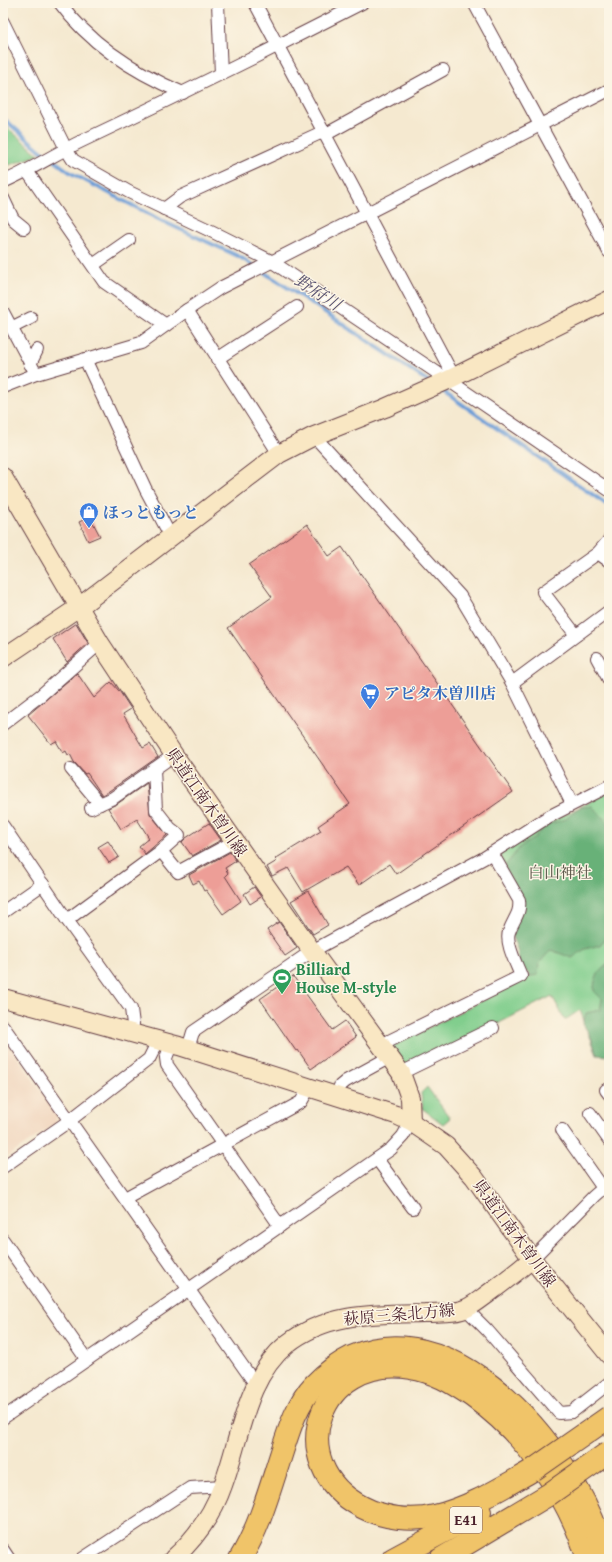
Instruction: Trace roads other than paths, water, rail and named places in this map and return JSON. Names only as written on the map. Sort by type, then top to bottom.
[{"type":"highway","points":[[240,1559],[259,1520],[290,1427],[299,1406],[313,1386],[327,1372],[342,1361],[360,1352],[378,1348],[400,1347],[426,1351],[450,1360],[477,1375],[502,1395],[525,1417],[564,1466],[580,1493],[594,1520],[605,1559]]},
{"type":"highway","points":[[588,1559],[579,1531],[566,1502],[545,1471],[528,1448],[504,1423],[481,1403],[456,1385],[433,1374],[411,1368],[389,1366],[369,1370],[352,1376],[339,1387],[327,1401],[321,1415],[317,1434],[318,1453],[323,1468],[339,1491],[352,1502],[382,1516],[416,1518],[433,1517],[539,1481],[609,1417]]},
{"type":"highway","name":"E41","points":[[441,1559],[609,1426]]},
{"type":"highway","name":"E41","points":[[393,1559],[539,1481],[609,1452]]},
{"type":"main road","points":[[3,658],[79,607],[279,454],[314,436],[385,408],[444,381],[609,300]]},
{"type":"main road","name":"県道江南木曽川線","points":[[3,477],[100,643],[174,755],[401,1073],[410,1098],[410,1122]]},
{"type":"main road","name":"県道江南木曽川線","points":[[3,998],[172,1045],[338,1096],[396,1115],[410,1122],[446,1146],[474,1177],[532,1258],[609,1355]]},
{"type":"main road","name":"萩原三条北方線","points":[[173,1559],[195,1537],[207,1519],[223,1486],[247,1407],[256,1385],[264,1369],[274,1356],[287,1344],[319,1325],[353,1316],[438,1312],[466,1309],[512,1275],[532,1258]]},
{"type":"street","points":[[60,3],[72,20],[99,44],[135,69],[183,93]]},
{"type":"street","points":[[218,3],[221,74]]},
{"type":"street","points":[[255,3],[366,213],[444,381]]},
{"type":"street","points":[[3,182],[27,172],[62,151],[183,93],[362,3]]},
{"type":"street","points":[[474,3],[609,252]]},
{"type":"street","points":[[3,22],[62,151],[73,160],[129,192],[213,232],[269,263],[609,490]]},
{"type":"street","points":[[164,209],[180,197],[318,134],[330,132],[444,70]]},
{"type":"street","points":[[3,386],[33,369],[85,359],[141,343],[220,288],[609,90]]},
{"type":"street","points":[[27,172],[104,282],[166,325]]},
{"type":"street","points":[[3,198],[13,219],[24,228]]},
{"type":"street","points":[[93,265],[129,240]]},
{"type":"street","points":[[217,359],[297,307]]},
{"type":"street","points":[[187,310],[279,454]]},
{"type":"street","points":[[3,312],[33,369]]},
{"type":"street","points":[[11,328],[31,318]]},
{"type":"street","points":[[33,369],[37,350]]},
{"type":"street","points":[[85,359],[146,490],[170,537]]},
{"type":"street","points":[[314,436],[460,596],[512,683],[572,804]]},
{"type":"street","points":[[576,634],[543,592],[598,553],[609,540]]},
{"type":"street","points":[[598,553],[609,561]]},
{"type":"street","points":[[512,683],[576,634],[609,611]]},
{"type":"street","points":[[3,724],[41,695],[100,643]]},
{"type":"street","points":[[597,658],[609,680]]},
{"type":"street","points":[[71,769],[96,806],[113,798],[174,755]]},
{"type":"street","points":[[67,920],[160,851],[179,835],[170,828],[156,810],[154,769]]},
{"type":"street","points":[[3,1167],[69,1121],[149,1059],[193,1032],[312,950],[492,853],[548,817],[609,786]]},
{"type":"street","points":[[3,826],[67,920],[131,1009],[133,1024],[131,1033]]},
{"type":"street","points":[[160,851],[178,872],[235,841]]},
{"type":"street","points":[[338,1096],[340,1086],[385,1051],[521,976],[508,942],[508,933],[520,909],[519,900],[492,853]]},
{"type":"street","points":[[3,912],[43,884]]},
{"type":"street","points":[[3,1026],[256,1385]]},
{"type":"street","points":[[401,1073],[493,1028]]},
{"type":"street","points":[[172,1045],[166,1058],[167,1065],[280,1226]]},
{"type":"street","points":[[125,1198],[301,1102],[309,1088]]},
{"type":"street","points":[[590,1113],[609,1140]]},
{"type":"street","points":[[3,1418],[391,1149],[399,1140],[410,1122]]},
{"type":"street","points":[[532,1258],[606,1186],[562,1130]]},
{"type":"street","points":[[377,1159],[413,1208]]},
{"type":"street","points":[[3,1240],[87,1360]]},
{"type":"street","points":[[466,1309],[488,1330],[559,1413],[572,1412],[609,1383]]},
{"type":"street","points":[[82,1559],[190,1488],[223,1486]]},
{"type":"street","points":[[3,1550],[9,1559]]},
{"type":"waterway","name":"野府川","points":[[3,118],[40,150],[71,173],[162,221],[240,257],[429,382]]},
{"type":"waterway","name":"野府川","points":[[440,389],[609,506]]},
{"type":"place","name":"ほっともっと","points":[[89,529]]},
{"type":"place","name":"アピタ木曽川店","points":[[370,710]]},
{"type":"place","name":"Billiard House M-style","points":[[282,995]]},
{"type":"park label","name":"白山神社","points":[[560,872]]}]
